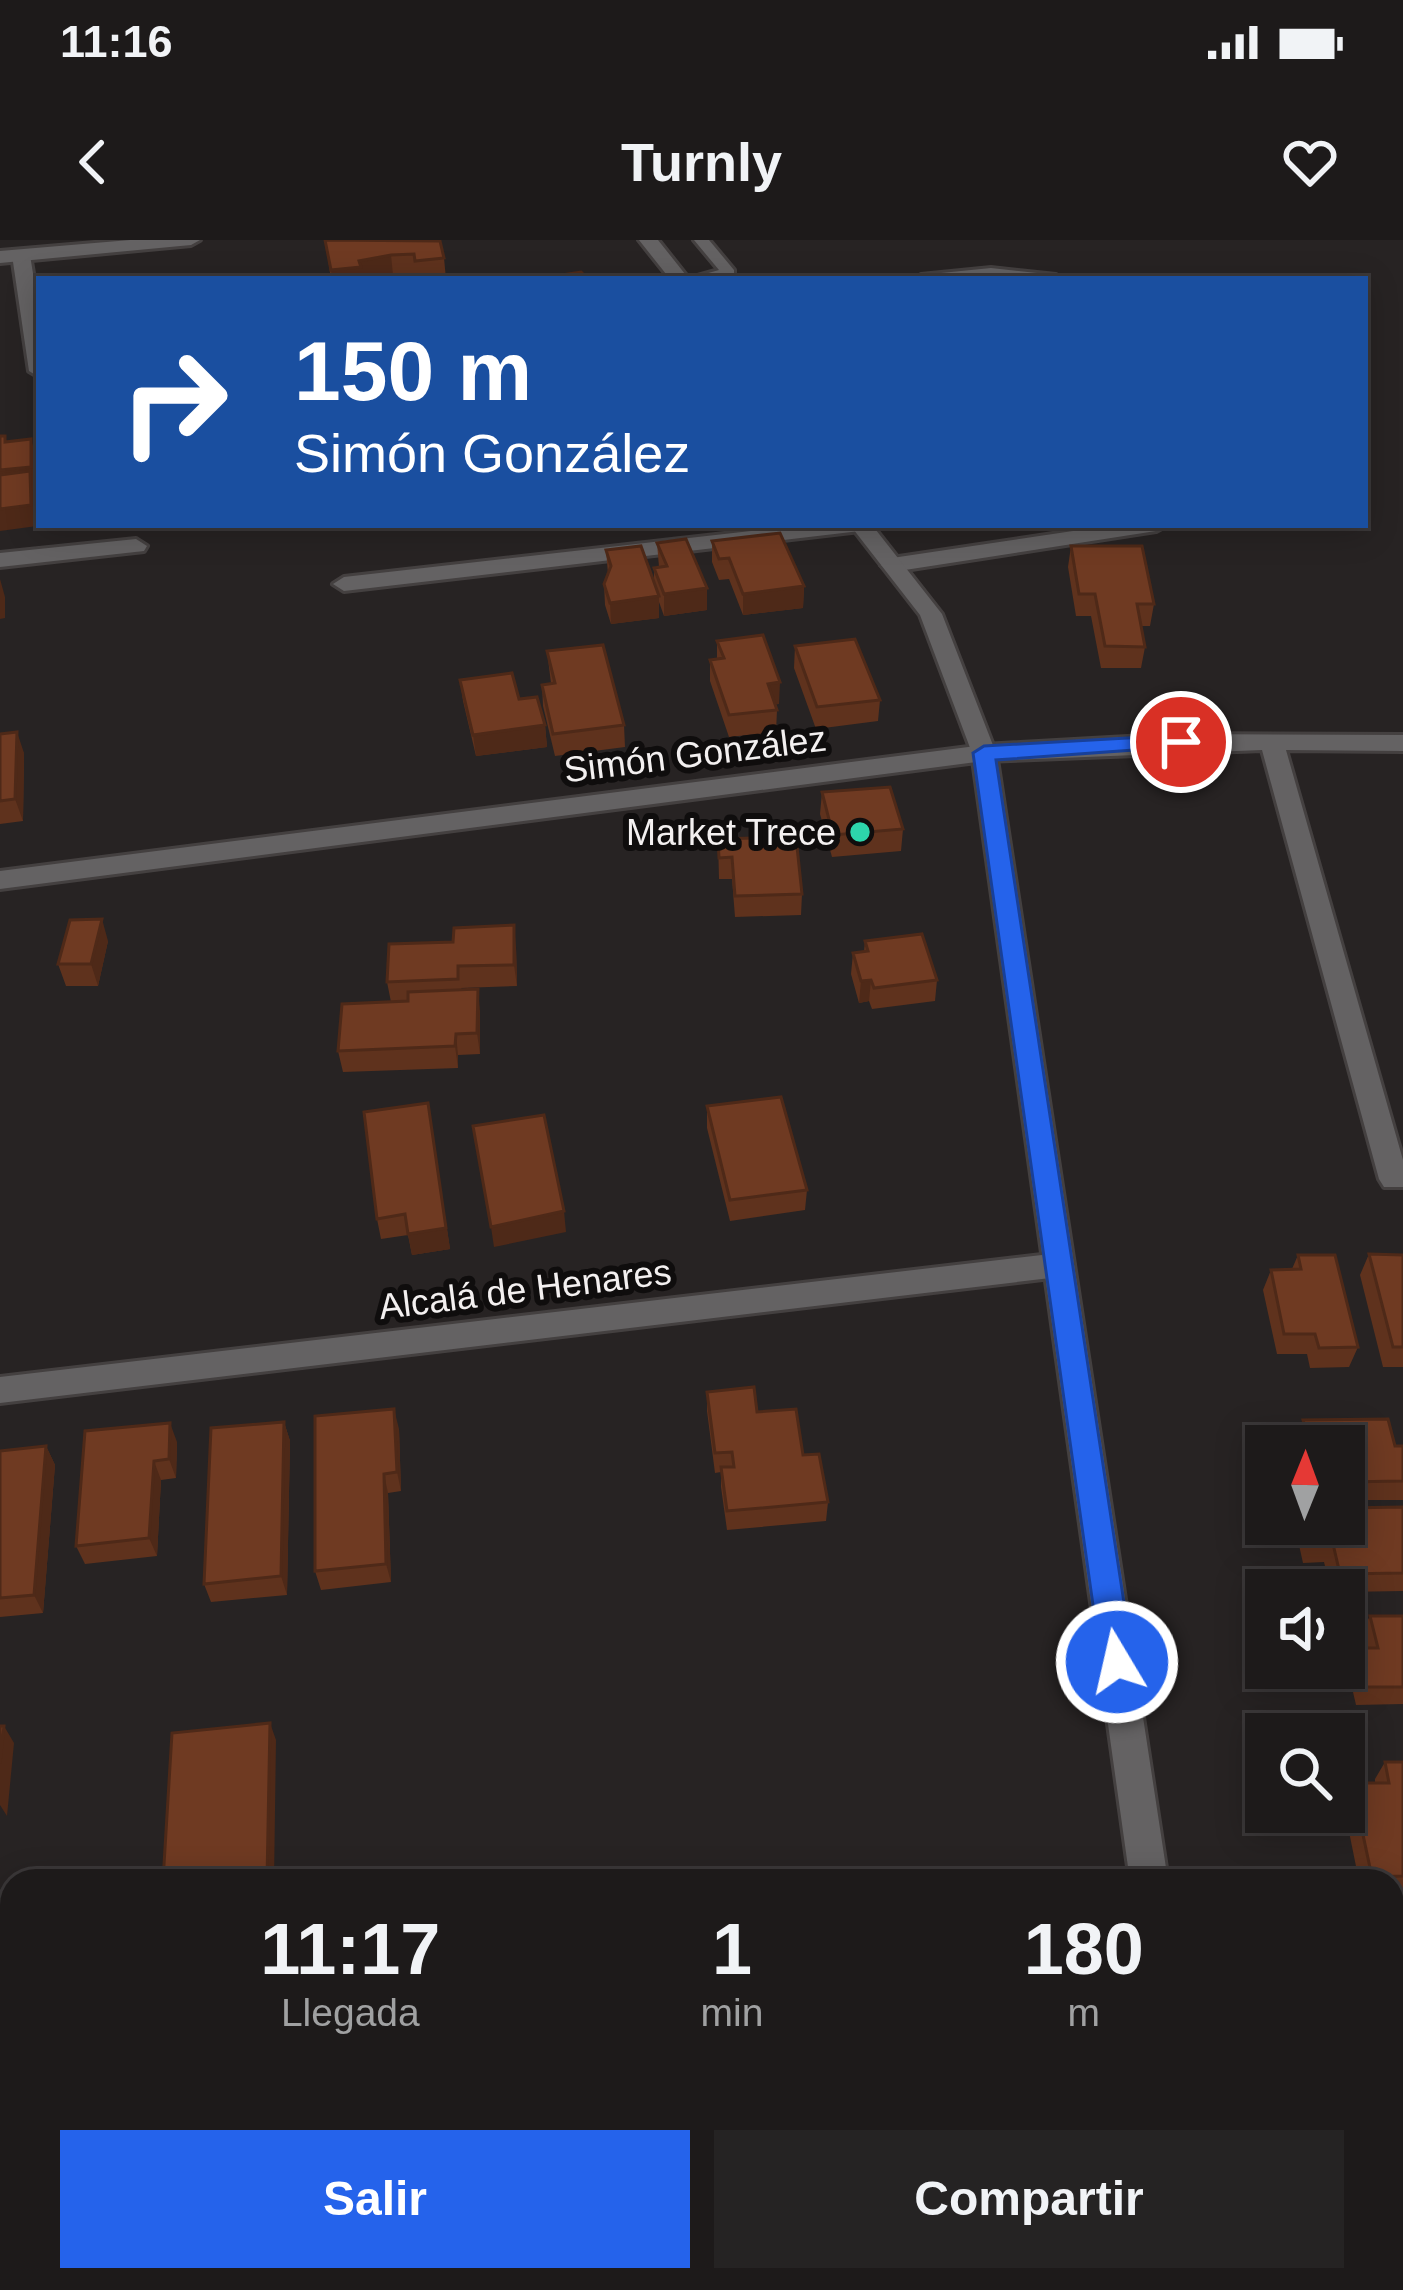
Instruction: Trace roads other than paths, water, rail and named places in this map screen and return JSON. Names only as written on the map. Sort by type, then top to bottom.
[{"type":"street","points":[[36,358],[10,256],[191,240]]},
{"type":"street","points":[[648,240],[678,276]]},
{"type":"street","points":[[64,528],[68,553]]},
{"type":"street","points":[[344,584],[835,528]]},
{"type":"street","points":[[863,528],[932,614],[984,753],[1147,1869]]},
{"type":"street","points":[[892,565],[1136,528]]},
{"type":"street","points":[[0,560],[136,547]]},
{"type":"street","name":"Simón González","points":[[0,880],[984,753],[1181,742],[1403,743]]},
{"type":"street","points":[[1272,742],[1394,1179]]},
{"type":"street","name":"Alcalá de Henares","points":[[0,1390],[1059,1264]]},
{"type":"lane","points":[[701,240],[729,273],[712,276]]},
{"type":"lane","points":[[951,276],[991,272],[1028,276]]},
{"type":"place","name":"Market Trece","points":[[860,832]]}]
